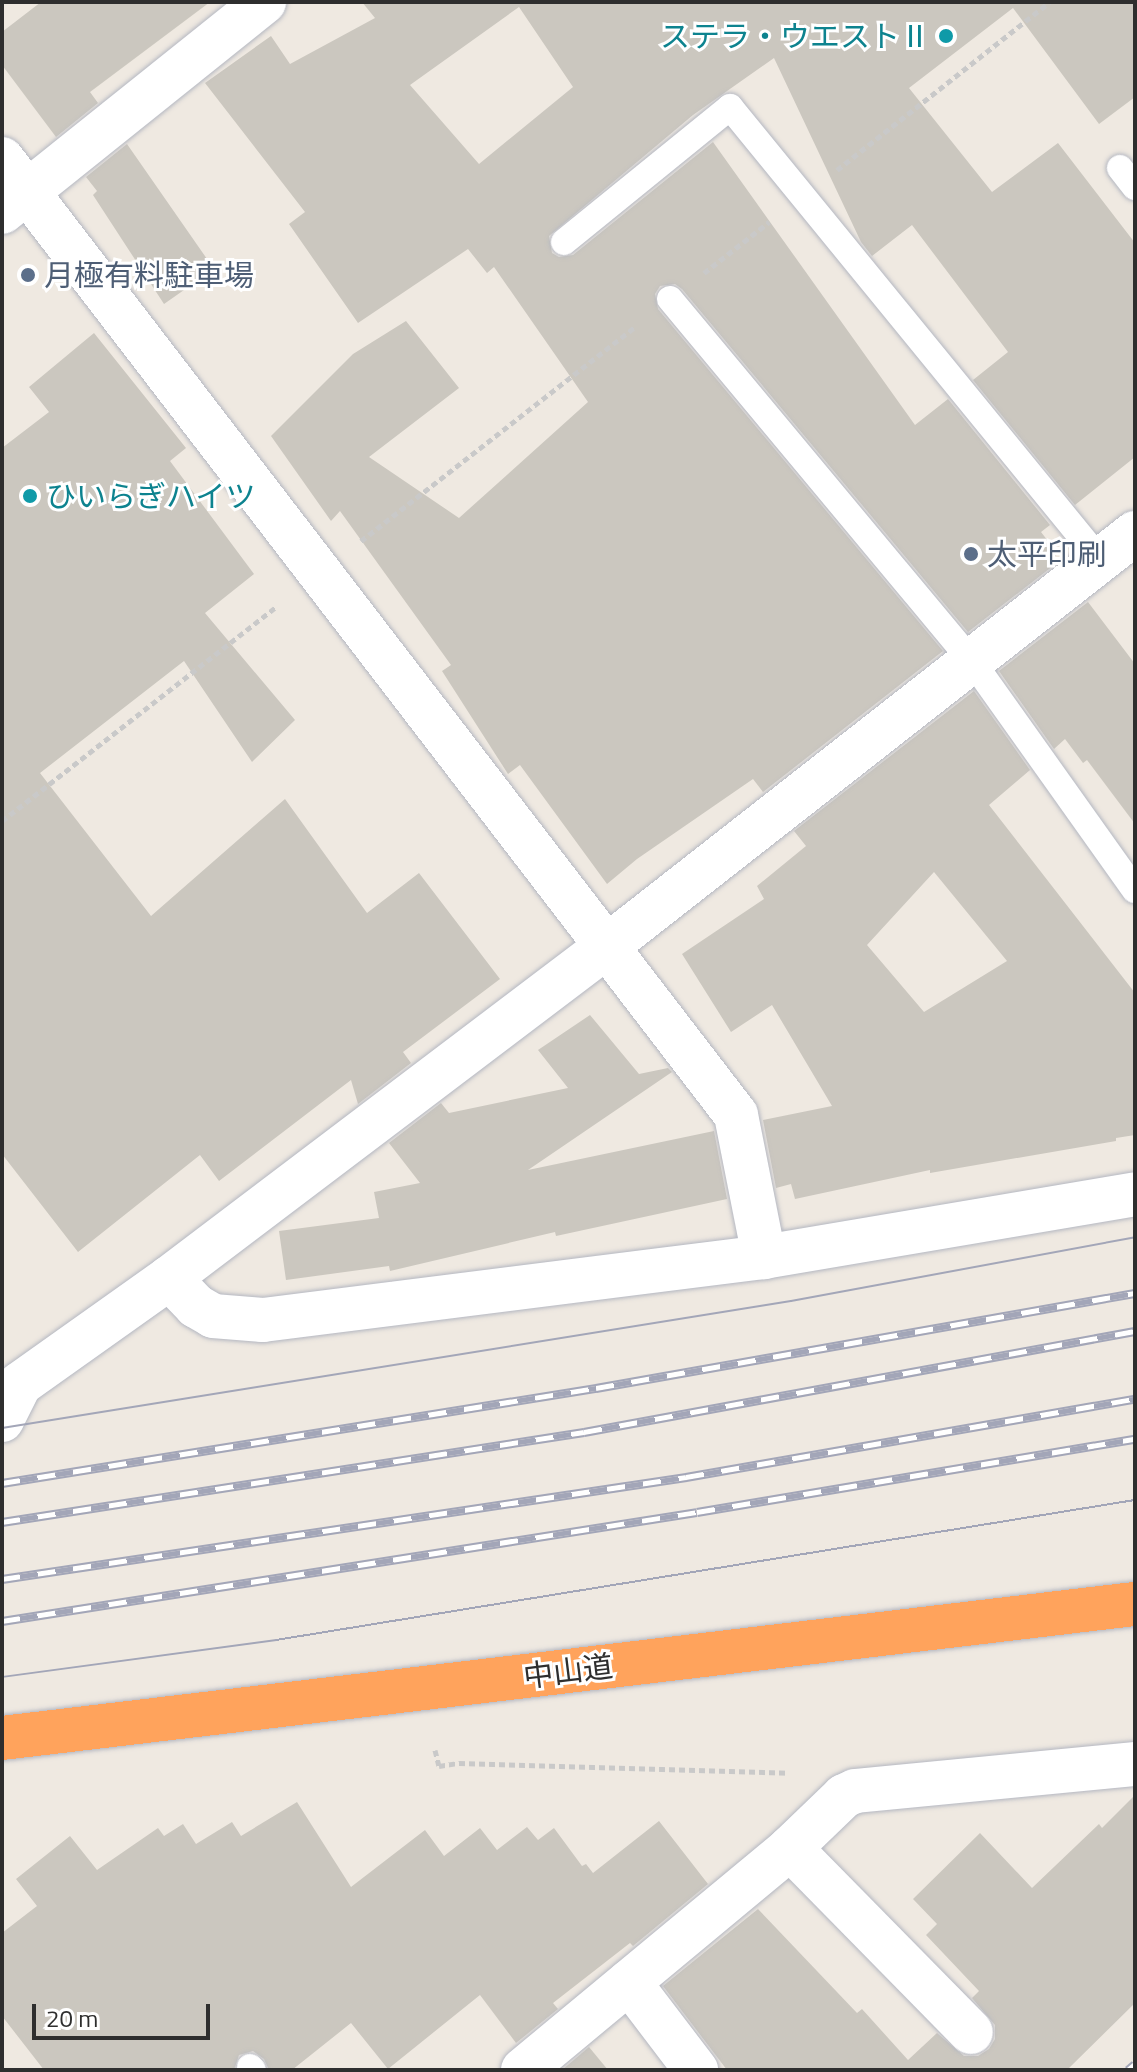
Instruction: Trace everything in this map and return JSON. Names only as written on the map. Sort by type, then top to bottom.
[{"type":"highway","name":"中山道","points":[[2,1738],[1135,1604]]},
{"type":"street","points":[[264,2],[10,187],[320,573],[736,1115],[764,1257]]},
{"type":"street","points":[[2,1420],[20,1384],[169,1278],[606,947],[1135,533]]},
{"type":"street","points":[[169,1278],[196,1306],[213,1316],[263,1320],[764,1257],[1135,1194]]},
{"type":"street","points":[[523,2070],[790,1848],[844,1796],[855,1791],[1135,1764]]},
{"type":"street","points":[[790,1848],[971,2032]]},
{"type":"street","points":[[629,1982],[696,2070]]},
{"type":"lane","points":[[564,242],[730,107],[1100,560]]},
{"type":"lane","points":[[670,299],[972,661],[1135,890]]},
{"type":"path","points":[[2,821],[320,573]]},
{"type":"path","points":[[435,1750],[439,1766],[459,1763],[790,1773]]},
{"type":"building","points":[[41,2],[210,2],[90,92],[98,103],[56,137],[2,65],[2,32]]},
{"type":"building","points":[[362,2],[1135,2],[1135,97],[1099,124],[1013,8],[909,88],[992,192],[1058,143],[1135,243],[1135,457],[1075,505],[973,380],[1008,352],[912,225],[872,256],[861,242],[774,58],[693,115],[549,236],[552,253],[559,257],[573,255],[713,142],[915,425],[948,399],[1050,525],[1041,532],[1058,554],[1054,557],[1058,562],[968,632],[682,289],[675,284],[660,286],[655,294],[658,309],[943,651],[763,792],[753,779],[637,859],[607,884],[520,765],[508,774],[442,671],[451,665],[340,511],[331,521],[271,436],[353,354],[406,321],[459,388],[369,457],[459,518],[588,402],[494,267],[487,273],[468,249],[358,323],[289,224],[305,212],[205,83],[271,36],[290,64],[375,18]],"holes":[[[519,7],[573,87],[479,164],[410,85]]]},
{"type":"building","points":[[127,144],[214,269],[164,304],[93,195],[97,191],[86,177]]},
{"type":"building","points":[[94,333],[186,448],[170,461],[254,574],[205,613],[295,720],[252,762],[184,661],[40,773],[151,916],[285,799],[367,913],[419,873],[500,979],[403,1052],[411,1063],[358,1104],[351,1080],[219,1181],[200,1155],[78,1252],[2,1154],[2,448],[49,412],[29,387]]},
{"type":"building","points":[[1088,602],[1135,664],[1135,824],[1087,760],[1083,763],[1065,739],[1054,749],[999,671]]},
{"type":"building","points":[[974,691],[1030,770],[989,805],[1135,993],[1135,1135],[1116,1138],[1116,1141],[930,1173],[930,1170],[795,1199],[791,1184],[776,1188],[763,1120],[832,1106],[772,1005],[731,1032],[682,954],[764,899],[757,886],[806,846],[794,831]],"holes":[[[934,872],[1007,961],[924,1012],[867,945]]]},
{"type":"building","points":[[590,1015],[639,1074],[668,1068],[672,1072],[528,1170],[714,1131],[727,1199],[556,1236],[555,1232],[390,1271],[389,1266],[286,1280],[279,1231],[379,1218],[374,1192],[420,1183],[389,1143],[441,1103],[449,1113],[568,1088],[538,1050]]},
{"type":"building","points":[[1135,1795],[1135,2003],[1067,2070],[727,2070],[663,1986],[758,1909],[857,2013],[862,2009],[908,2060],[937,2033],[964,2056],[978,2056],[989,2049],[995,2039],[995,2025],[972,1998],[979,1991],[926,1935],[937,1924],[913,1899],[980,1833],[1032,1888],[1099,1824],[1102,1828]]},
{"type":"building","points":[[297,1802],[351,1887],[425,1830],[444,1856],[480,1828],[497,1850],[527,1827],[538,1840],[554,1828],[582,1866],[586,1864],[593,1873],[659,1821],[708,1884],[633,1946],[630,1943],[553,2003],[558,2009],[516,2043],[480,1995],[388,2069],[351,2023],[292,2070],[269,2070],[264,2059],[253,2051],[239,2055],[234,2070],[44,2070],[2,2016],[2,1933],[37,1906],[16,1879],[70,1836],[97,1870],[158,1828],[164,1836],[183,1824],[196,1844],[232,1822],[241,1836]]},
{"type":"building","points":[[589,2047],[608,2070],[562,2070]]},
{"type":"tram line","points":[[2,1428],[791,1301],[1135,1237]]},
{"type":"tram line","points":[[2,1677],[276,1640],[1135,1500]]},
{"type":"railway","points":[[2,1483],[596,1388],[1135,1293]]},
{"type":"railway","points":[[2,1522],[584,1432],[1135,1331]]},
{"type":"railway","points":[[2,1579],[686,1477],[1135,1399]]},
{"type":"railway","points":[[2,1621],[697,1512],[1135,1439]]},
{"type":"railway","points":[[1128,2070],[1135,2064]]},
{"type":"place","name":"ステラ・ウエストⅡ","points":[[946,36]]},
{"type":"place","name":"月極有料駐車場","points":[[28,275]]},
{"type":"place","name":"ひいらぎハイツ","points":[[30,496]]},
{"type":"place","name":"太平印刷","points":[[971,554]]}]
